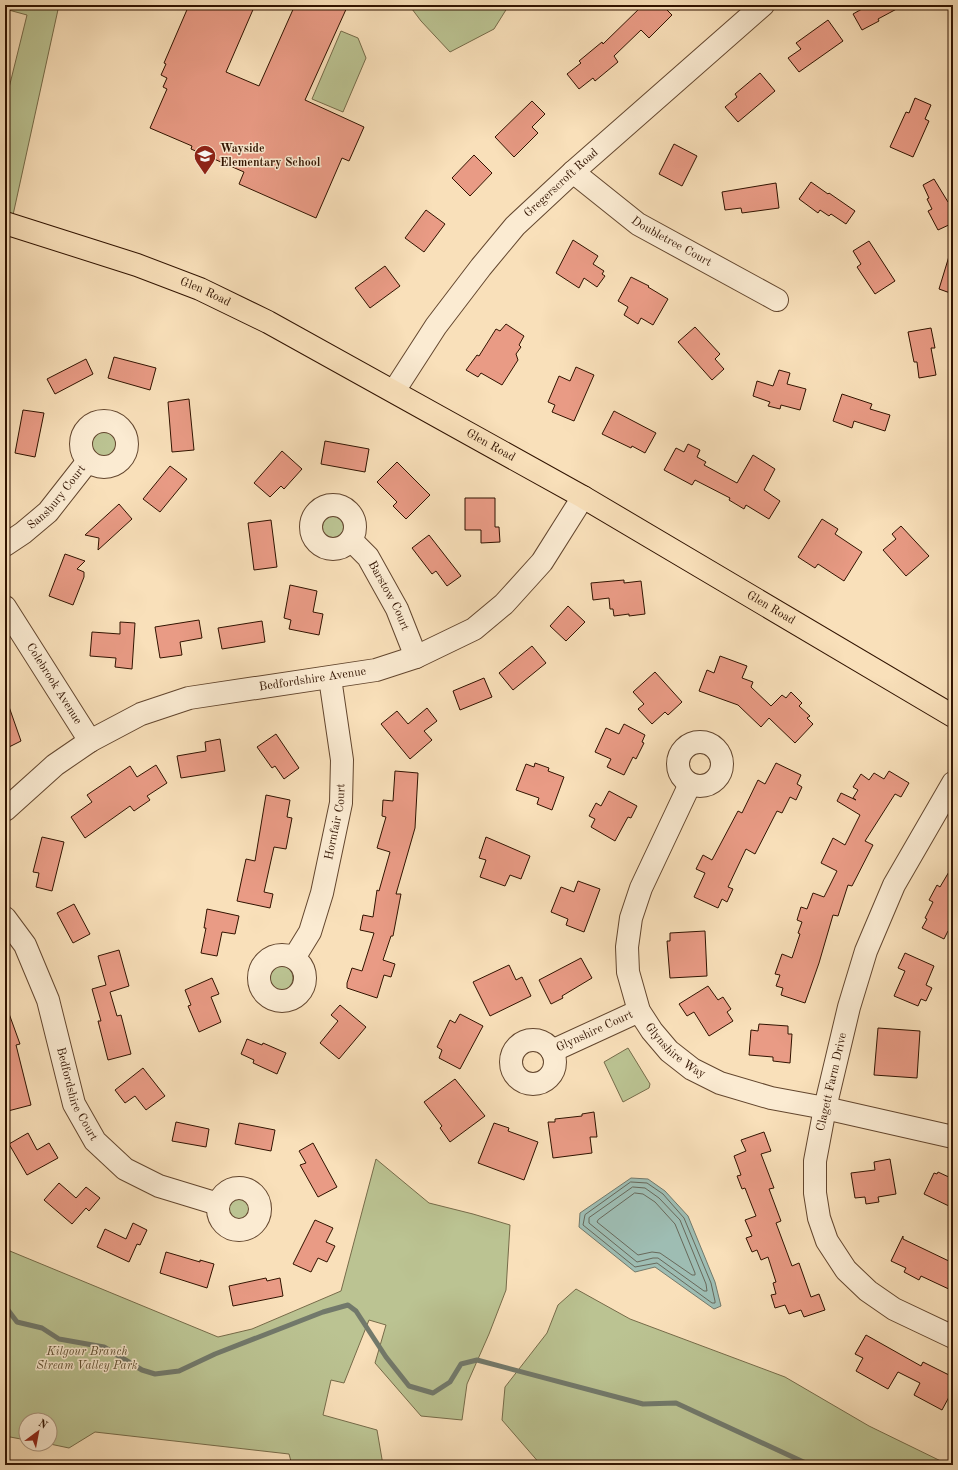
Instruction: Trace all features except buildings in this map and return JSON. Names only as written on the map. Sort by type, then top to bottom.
[{"type":"main road","name":"Glen Road","points":[[5,223],[136,265],[200,289],[268,322],[583,497],[953,716]]},
{"type":"street","name":"Gregerscroft Road","points":[[394,391],[436,326],[480,267],[515,226],[573,172],[763,5]]},
{"type":"street","name":"Doubletree Court","points":[[573,172],[638,224],[777,300]]},
{"type":"street","name":"Sansbury Court","points":[[5,545],[24,533],[48,512],[88,461]]},
{"type":"street","name":"Bedfordshire Avenue","points":[[5,810],[56,765],[90,740],[141,714],[189,698],[376,670],[416,657],[474,629],[504,604],[542,562],[583,497]]},
{"type":"street","name":"Barstow Court","points":[[351,540],[368,557],[397,609],[416,657]]},
{"type":"street","name":"Colebrook Avenue","points":[[5,607],[90,740]]},
{"type":"street","name":"Hornfair Court","points":[[294,958],[310,932],[322,893],[341,803],[342,760],[330,678]]},
{"type":"street","name":"Clagett Farm Drive","points":[[953,783],[894,885],[866,951],[849,1006],[825,1108],[815,1161],[814,1193],[819,1218],[827,1241],[846,1270],[868,1291],[894,1309],[953,1337]]},
{"type":"street","name":"Glynshire Way","points":[[690,784],[641,888],[631,918],[627,946],[628,972],[638,1011],[652,1031],[669,1051],[692,1069],[720,1083],[771,1098],[825,1108],[953,1137]]},
{"type":"street","name":"Bedfordshire Court","points":[[5,918],[25,945],[48,1000],[74,1104],[95,1141],[125,1169],[159,1186],[218,1204]]},
{"type":"street","name":"Glynshire Court","points":[[552,1051],[638,1011]]},
{"type":"green space","points":[[5,5],[59,5],[13,215],[5,213],[5,104],[27,15],[5,9]]},
{"type":"green space","points":[[409,5],[509,5],[494,29],[450,52],[421,21]]},
{"type":"green space","points":[[341,31],[358,38],[366,58],[343,112],[312,99]]},
{"type":"green space","points":[[103,430],[113,434],[117,444],[113,454],[103,458],[93,454],[89,444],[93,434]]},
{"type":"green space","points":[[333,513],[343,517],[347,527],[343,537],[333,541],[323,537],[319,527],[323,517]]},
{"type":"green space","points":[[280,965],[289,969],[293,978],[289,987],[280,991],[271,987],[267,978],[271,969]]},
{"type":"green space","points":[[628,1048],[650,1084],[649,1088],[623,1102],[604,1062]]},
{"type":"green space","name":"Kilgour Branch Stream Valley Park","points":[[376,1159],[429,1203],[510,1225],[506,1290],[467,1384],[462,1420],[421,1416],[375,1363],[386,1325],[369,1320],[344,1383],[331,1380],[323,1415],[377,1430],[383,1465],[292,1465],[289,1454],[95,1432],[69,1448],[58,1446],[58,1412],[18,1412],[18,1438],[5,1436],[5,1249],[218,1337],[252,1329],[341,1291]]},
{"type":"green space","points":[[238,1195],[247,1199],[251,1208],[247,1217],[238,1221],[229,1217],[225,1208],[229,1199]]},
{"type":"green space","points":[[576,1289],[630,1319],[785,1377],[869,1426],[949,1465],[541,1465],[502,1420],[505,1387],[547,1333],[558,1305]]},
{"type":"water","points":[[631,1178],[648,1179],[665,1191],[688,1216],[715,1282],[721,1306],[714,1309],[655,1267],[635,1272],[579,1227],[580,1213]]},
{"type":"waterway","points":[[5,1306],[17,1322],[42,1328],[59,1339],[104,1347],[142,1370],[155,1374],[179,1371],[215,1354],[323,1312],[348,1305],[356,1311],[386,1357],[409,1386],[433,1393],[450,1382],[461,1364],[477,1360],[643,1404],[676,1403],[810,1465]]},
{"type":"place","name":"Wayside Elementary School","points":[[205,176]]}]
